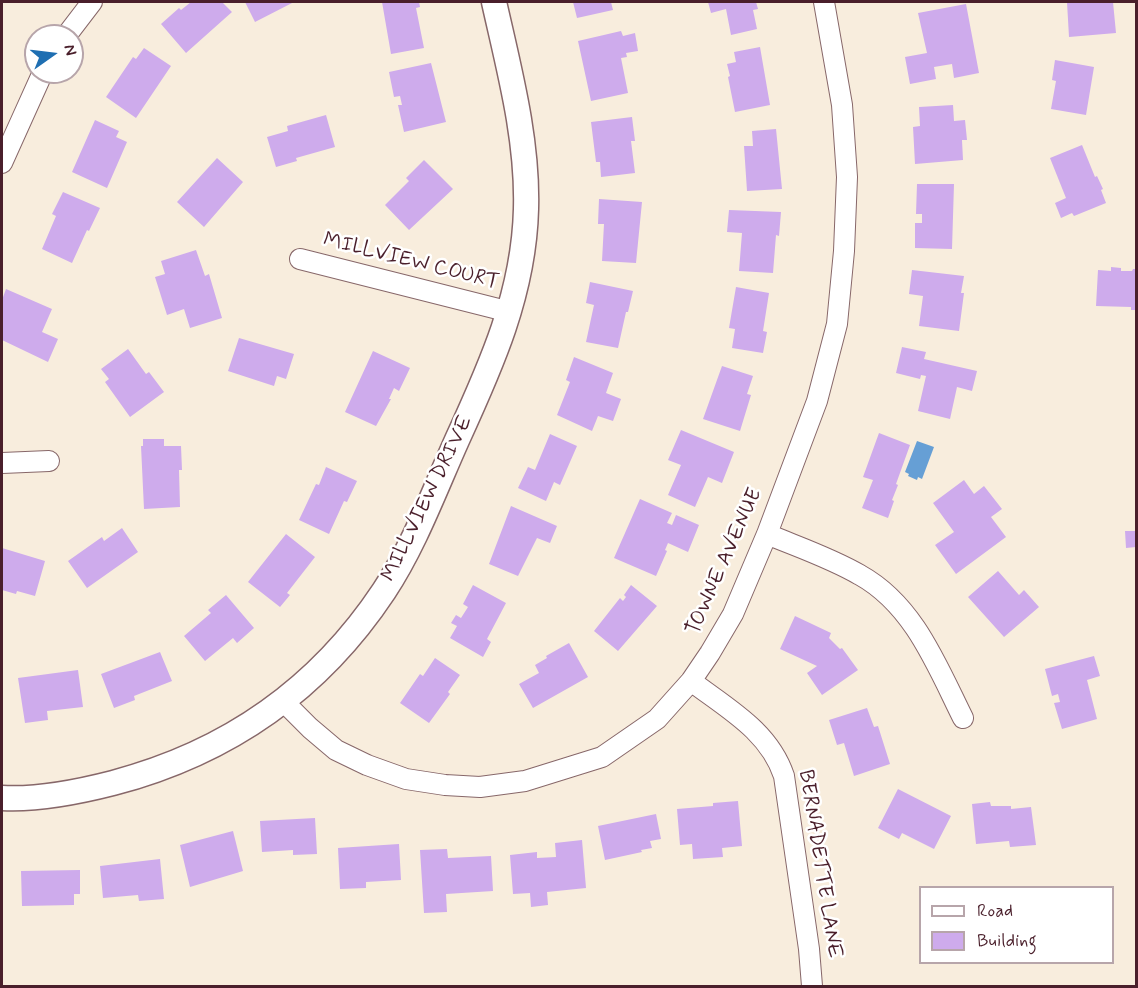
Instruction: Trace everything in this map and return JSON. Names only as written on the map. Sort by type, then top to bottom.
[{"type":"street","points":[[75,24],[92,2]]},
{"type":"street","name":"MILLVIEW DRIVE","points":[[2,798],[83,791],[152,773],[221,742],[254,723],[283,701],[335,652],[385,590],[408,547],[499,345],[510,312],[521,262],[525,198],[523,155],[516,104],[494,2]]},
{"type":"street","name":"TOWNE AVENUE","points":[[283,701],[336,750],[367,765],[406,779],[480,787],[525,781],[602,757],[657,719],[691,681],[732,614],[768,534],[818,401],[837,324],[844,251],[846,177],[842,105],[824,2]]},
{"type":"street","points":[[2,163],[38,84]]},
{"type":"street","name":"MILLVIEW COURT","points":[[300,259],[510,312]]},
{"type":"street","points":[[2,463],[49,461]]},
{"type":"street","points":[[768,534],[861,575],[892,599],[920,633],[963,718]]},
{"type":"street","name":"BERNADETTE LANE","points":[[691,681],[760,734],[778,760],[784,776],[809,949],[812,987]]},
{"type":"water","points":[[917,441],[934,447],[922,479],[918,477],[917,480],[905,472]]},
{"type":"building","points":[[191,2],[222,2],[232,12],[186,53],[161,24],[179,8],[181,10]]},
{"type":"building","points":[[245,2],[294,2],[255,22]]},
{"type":"building","points":[[382,2],[419,2],[420,7],[416,8],[424,48],[391,54]]},
{"type":"building","points":[[573,2],[611,2],[613,10],[577,18]]},
{"type":"building","points":[[708,2],[756,2],[758,9],[753,10],[757,29],[731,35],[726,9],[711,13]]},
{"type":"building","points":[[1067,2],[1113,2],[1116,33],[1069,37]]},
{"type":"building","points":[[966,4],[979,73],[954,78],[952,64],[934,67],[936,79],[910,84],[905,57],[927,53],[918,13]]},
{"type":"building","points":[[621,31],[623,36],[635,33],[638,51],[626,53],[627,57],[621,58],[628,93],[591,101],[578,41]]},
{"type":"building","points":[[760,47],[770,105],[735,112],[727,64],[736,62],[734,52]]},
{"type":"building","points":[[144,48],[171,66],[136,118],[106,97],[133,57],[136,59]]},
{"type":"building","points":[[1055,60],[1094,67],[1086,115],[1051,109],[1056,81],[1052,80]]},
{"type":"building","points":[[431,63],[446,122],[404,132],[398,105],[402,105],[400,96],[394,97],[389,72]]},
{"type":"building","points":[[953,105],[954,121],[965,120],[967,140],[962,140],[963,160],[915,164],[913,127],[920,126],[919,107]]},
{"type":"building","points":[[326,115],[335,147],[296,158],[297,161],[276,167],[267,137],[288,131],[287,126]]},
{"type":"building","points":[[632,117],[635,141],[631,141],[635,173],[601,177],[600,162],[596,162],[591,122]]},
{"type":"building","points":[[95,120],[119,131],[116,137],[127,142],[107,188],[72,172]]},
{"type":"building","points":[[776,129],[782,189],[747,191],[744,146],[753,146],[752,131]]},
{"type":"building","points":[[1082,145],[1095,177],[1097,176],[1103,189],[1101,190],[1106,203],[1074,216],[1072,213],[1061,218],[1055,203],[1066,198],[1050,158]]},
{"type":"building","points":[[217,158],[243,182],[204,227],[177,202]]},
{"type":"building","points":[[424,160],[453,189],[409,230],[385,205],[409,181],[406,178]]},
{"type":"building","points":[[917,184],[954,184],[952,249],[915,248],[915,223],[922,223],[922,214],[916,214]]},
{"type":"building","points":[[63,192],[100,208],[72,263],[42,249],[56,216],[52,214]]},
{"type":"building","points":[[599,199],[642,202],[636,263],[602,261],[604,224],[598,224]]},
{"type":"building","points":[[729,210],[781,212],[779,236],[776,235],[773,273],[739,271],[742,233],[727,232]]},
{"type":"building","points":[[196,250],[205,276],[209,274],[222,318],[190,328],[184,309],[167,315],[155,277],[165,274],[161,261]]},
{"type":"building","points":[[1111,267],[1121,268],[1121,271],[1136,269],[1136,310],[1131,310],[1131,307],[1096,306],[1098,270],[1111,271]]},
{"type":"building","points":[[912,270],[964,276],[959,331],[919,326],[923,296],[909,294]]},
{"type":"building","points":[[590,282],[633,291],[618,348],[586,342],[594,305],[586,303]]},
{"type":"building","points":[[736,287],[769,293],[763,331],[767,332],[763,353],[732,348],[735,329],[729,328]]},
{"type":"building","points":[[6,289],[52,309],[42,332],[58,339],[48,362],[2,340],[2,300]]},
{"type":"building","points":[[239,338],[294,354],[286,379],[277,376],[274,386],[228,371]]},
{"type":"building","points":[[902,347],[926,352],[924,359],[977,371],[972,391],[957,387],[950,419],[918,411],[926,376],[921,375],[920,379],[896,373]]},
{"type":"building","points":[[128,349],[146,374],[149,372],[164,392],[130,417],[105,382],[109,379],[101,369]]},
{"type":"building","points":[[373,351],[410,368],[399,391],[394,388],[389,399],[391,399],[376,426],[345,412]]},
{"type":"building","points":[[574,357],[613,373],[606,393],[621,399],[613,421],[598,416],[592,431],[557,415],[570,382],[566,380]]},
{"type":"building","points":[[722,366],[753,376],[747,394],[751,395],[740,431],[703,419]]},
{"type":"building","points":[[681,430],[734,452],[722,483],[708,477],[695,507],[668,495],[681,465],[668,460]]},
{"type":"building","points":[[879,433],[910,445],[896,484],[898,485],[888,518],[862,508],[873,480],[863,477]]},
{"type":"building","points":[[550,434],[577,446],[560,485],[554,482],[546,501],[518,488],[528,467],[535,470]]},
{"type":"building","points":[[143,439],[164,439],[164,446],[181,446],[180,507],[144,509],[141,446],[143,446]]},
{"type":"building","points":[[326,467],[357,481],[347,502],[344,501],[329,534],[299,520],[316,484],[319,485]]},
{"type":"building","points":[[964,480],[974,494],[984,486],[1002,509],[991,517],[1006,537],[956,574],[935,545],[954,532],[933,503]]},
{"type":"building","points":[[640,499],[672,513],[667,523],[672,525],[676,515],[699,525],[688,552],[668,543],[656,576],[614,558]]},
{"type":"building","points":[[511,506],[557,526],[550,543],[537,538],[518,576],[489,564]]},
{"type":"building","points":[[122,528],[138,552],[87,588],[68,561],[102,537],[104,541]]},
{"type":"building","points":[[1125,531],[1136,531],[1136,547],[1126,548]]},
{"type":"building","points":[[286,534],[315,557],[287,593],[290,595],[280,607],[248,582]]},
{"type":"building","points":[[2,548],[45,561],[35,596],[2,590]]},
{"type":"building","points":[[998,571],[1019,595],[1024,590],[1039,607],[1004,637],[968,597]]},
{"type":"building","points":[[473,585],[506,603],[487,639],[491,642],[483,657],[450,638],[457,626],[451,623],[456,615],[461,618],[468,607],[463,604]]},
{"type":"building","points":[[631,585],[657,606],[618,651],[594,631],[620,598],[623,601]]},
{"type":"building","points":[[226,595],[254,628],[237,643],[233,638],[205,661],[184,636],[211,613],[208,610]]},
{"type":"building","points":[[795,616],[831,633],[829,638],[840,649],[842,648],[858,670],[822,695],[807,673],[817,666],[780,649]]},
{"type":"building","points":[[569,643],[588,677],[533,708],[519,684],[539,673],[535,665]]},
{"type":"building","points":[[160,652],[172,681],[134,696],[135,700],[114,708],[101,674]]},
{"type":"building","points":[[1094,656],[1100,676],[1087,680],[1097,719],[1062,729],[1054,703],[1060,702],[1058,694],[1052,696],[1045,669]]},
{"type":"building","points":[[435,658],[460,675],[448,692],[450,694],[429,723],[400,703],[420,674],[423,676]]},
{"type":"building","points":[[78,670],[83,707],[47,711],[48,720],[25,723],[18,678]]},
{"type":"building","points":[[867,708],[874,727],[878,726],[890,764],[854,776],[844,743],[837,745],[829,720]]},
{"type":"building","points":[[898,789],[951,816],[934,849],[902,833],[899,839],[878,828]]},
{"type":"building","points":[[738,801],[742,846],[722,848],[723,857],[693,859],[692,844],[680,845],[677,809]]},
{"type":"building","points":[[990,802],[991,806],[1011,806],[1011,809],[1031,807],[1036,845],[1010,847],[1009,841],[976,844],[972,804]]},
{"type":"building","points":[[656,814],[661,839],[650,841],[652,848],[605,860],[598,826]]},
{"type":"building","points":[[315,818],[317,854],[293,855],[293,850],[262,852],[260,821]]},
{"type":"building","points":[[233,831],[243,871],[190,887],[180,845]]},
{"type":"building","points":[[582,840],[586,888],[547,892],[548,905],[531,907],[530,893],[513,894],[510,855],[537,852],[537,858],[556,857],[555,843]]},
{"type":"building","points":[[399,844],[401,880],[366,882],[366,888],[340,889],[338,848]]},
{"type":"building","points":[[447,849],[448,858],[491,856],[493,891],[446,894],[447,912],[424,913],[420,850]]},
{"type":"building","points":[[160,859],[164,899],[139,901],[138,895],[103,898],[100,866]]},
{"type":"building","points":[[80,870],[80,894],[74,894],[74,905],[22,906],[21,871]]}]
